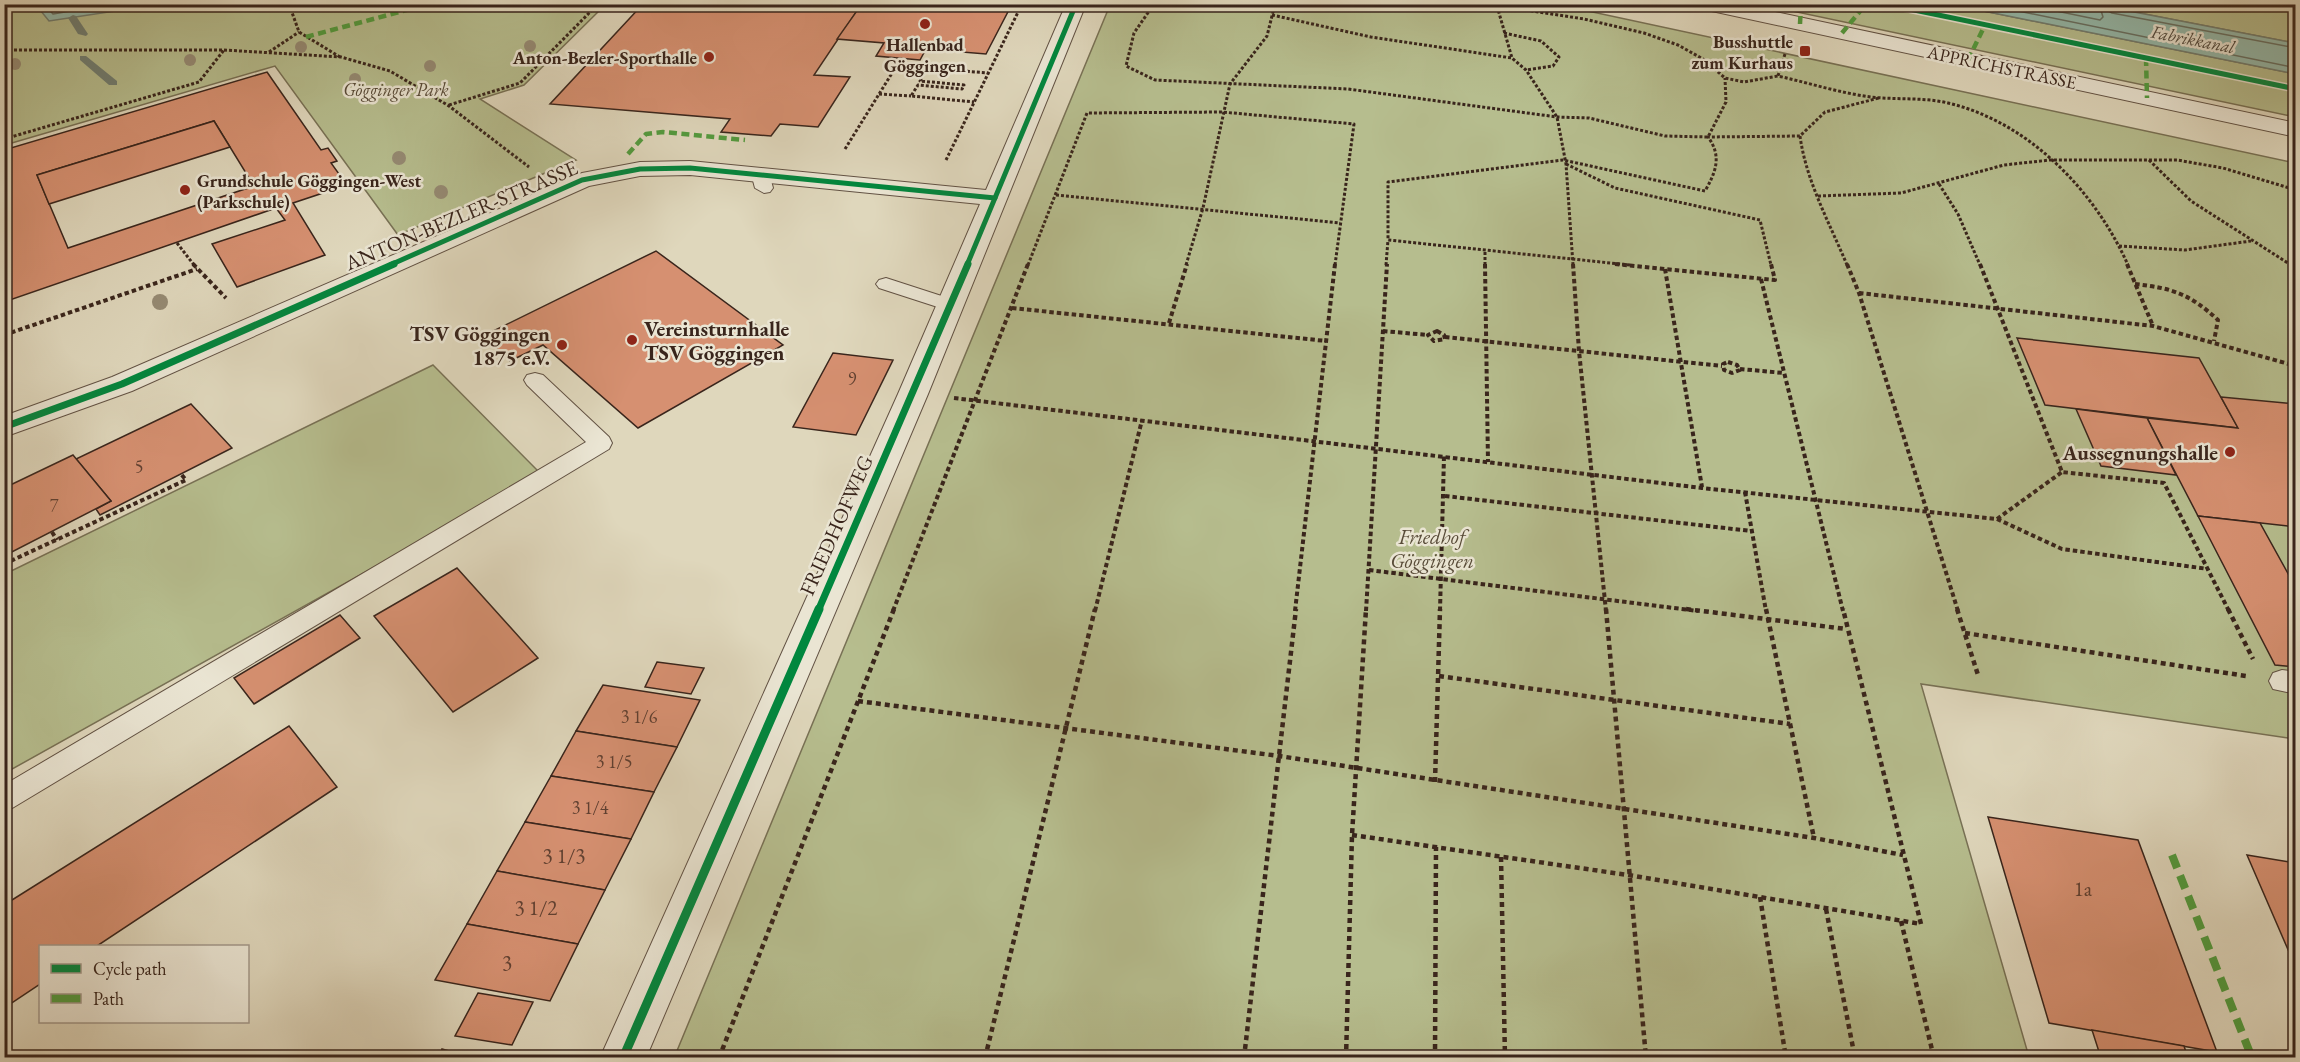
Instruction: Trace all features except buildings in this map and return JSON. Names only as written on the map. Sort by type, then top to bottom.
[{"type":"street","name":"FRIEDHOFWEG","points":[[623,1058],[913,394],[1076,4]]},
{"type":"street","name":"APPRICHSTRASSE","points":[[1707,4],[2295,130]]},
{"type":"street","name":"ANTON-BEZLER-STRASSE","points":[[4,427],[122,384],[582,180],[640,169],[690,168],[762,181],[995,198]]},
{"type":"lane","points":[[885,284],[950,305]]},
{"type":"lane","points":[[4,800],[601,443],[536,380]]},
{"type":"path","points":[[289,4],[299,32],[341,57]]},
{"type":"path","points":[[449,106],[520,83],[598,4]]},
{"type":"path","points":[[1154,4],[1140,21],[1128,45],[1126,66],[1155,80],[1348,89],[1557,117],[1589,118],[1665,136],[1800,136],[1825,112],[1879,98]]},
{"type":"path","points":[[1169,323],[1203,208],[1222,112],[1230,84],[1267,36],[1275,4]]},
{"type":"path","points":[[1486,4],[1584,18],[1644,33],[1678,45],[1703,59],[1725,78],[1744,82],[1778,76],[1879,98],[1920,99],[1950,103],[1990,117],[2021,136],[2050,160],[2088,199],[2119,246],[2153,326]]},
{"type":"path","points":[[1497,6],[1512,58],[1526,70],[1557,117],[1564,162],[1579,351],[1597,514],[1646,1058]]},
{"type":"path","points":[[1272,15],[1371,37],[1512,58]]},
{"type":"path","points":[[269,53],[299,32]]},
{"type":"path","points":[[1504,33],[1548,42],[1559,57],[1553,66],[1526,70]]},
{"type":"path","points":[[4,50],[224,50],[341,57],[390,71],[449,106],[533,170]]},
{"type":"path","points":[[4,139],[199,82],[224,50]]},
{"type":"path","points":[[1778,76],[1785,53]]},
{"type":"path","points":[[842,154],[901,58]]},
{"type":"path","points":[[897,65],[988,73]]},
{"type":"path","points":[[911,96],[918,85],[962,89],[964,85],[920,81],[927,68]]},
{"type":"path","points":[[1708,137],[1723,112],[1729,92],[1725,78]]},
{"type":"path","points":[[879,94],[974,102]]},
{"type":"path","points":[[719,1058],[1087,113],[1222,112],[1354,124],[1326,341],[1244,1058]]},
{"type":"path","points":[[1800,136],[1802,150],[1818,196],[1859,293],[1978,675]]},
{"type":"path","points":[[1346,1058],[1352,835],[1377,449],[1388,240],[1388,182],[1564,162],[1705,190],[1718,167],[1716,147],[1708,137]]},
{"type":"path","points":[[2149,159],[2191,201],[2295,268]]},
{"type":"path","points":[[1818,196],[1901,193],[2004,165],[2050,160],[2176,160],[2223,168],[2295,190]]},
{"type":"path","points":[[1388,240],[1572,261],[1775,280],[1760,220],[1616,188],[1564,162]]},
{"type":"path","points":[[1938,184],[1951,200],[1974,242],[1996,308],[2062,472]]},
{"type":"path","points":[[1056,195],[1340,223]]},
{"type":"path","points":[[2119,246],[2185,250],[2251,241]]},
{"type":"path","points":[[177,243],[197,269],[226,299],[237,295]]},
{"type":"path","points":[[1485,252],[1488,462]]},
{"type":"path","points":[[4,335],[197,269]]},
{"type":"path","points":[[1665,269],[1702,488]]},
{"type":"path","points":[[1352,835],[1628,875],[1921,924],[1761,279]]},
{"type":"path","points":[[2135,284],[2178,289],[2198,301],[2218,320],[2214,341]]},
{"type":"path","points":[[1859,293],[2153,326],[2214,341],[2295,366]]},
{"type":"path","points":[[1012,308],[1326,341]]},
{"type":"path","points":[[1383,331],[1428,335],[1437,331],[1445,337],[1722,366],[1732,362],[1740,369],[1784,373]]},
{"type":"path","points":[[1428,335],[1429,339],[1436,342],[1444,340],[1445,337]]},
{"type":"path","points":[[1722,366],[1732,373],[1737,373],[1740,369]]},
{"type":"path","points":[[913,394],[975,399],[1702,488],[1997,519],[2062,549],[2208,568]]},
{"type":"path","points":[[985,1058],[1142,420]]},
{"type":"path","points":[[1435,782],[1445,496],[1444,456]]},
{"type":"path","points":[[1997,519],[2062,472],[2164,483],[2208,568],[2280,681]]},
{"type":"path","points":[[4,564],[186,480],[181,474]]},
{"type":"path","points":[[1745,492],[1750,531],[1814,838]]},
{"type":"path","points":[[1445,496],[1750,531]]},
{"type":"path","points":[[51,532],[57,540]]},
{"type":"path","points":[[1369,570],[1846,629]]},
{"type":"path","points":[[1965,633],[2280,681]]},
{"type":"path","points":[[1439,676],[1790,724]]},
{"type":"path","points":[[858,701],[1279,756],[1435,782],[1814,838],[1903,855]]},
{"type":"path","points":[[1435,1058],[1436,847]]},
{"type":"path","points":[[1501,858],[1505,1058]]},
{"type":"path","points":[[1760,897],[1786,1058]]},
{"type":"path","points":[[1826,909],[1855,1058]]},
{"type":"path","points":[[1901,921],[1934,1058]]},
{"type":"green space","name":"Gögginger Park","points":[[5,5],[605,5],[524,85],[480,99],[576,160],[398,235],[275,66],[5,145]]},
{"type":"green space","name":"Friedhof Göggingen","points":[[1110,5],[1560,5],[2295,163],[2295,739],[1921,684],[2029,1057],[674,1058]]},
{"type":"green space","points":[[1764,5],[1954,5],[2295,74],[2295,117]]},
{"type":"green space","points":[[2098,5],[2295,5],[2295,43]]},
{"type":"green space","points":[[433,365],[541,474],[5,773],[5,574]]},
{"type":"water","points":[[36,5],[155,5],[49,21]]},
{"type":"water","name":"Fabrikkanal","points":[[1954,5],[2098,5],[2295,43],[2295,74]]},
{"type":"waterway","points":[[73,18],[83,34]]},
{"type":"waterway","points":[[83,58],[113,83]]},
{"type":"marked path","points":[[306,37],[429,4]]},
{"type":"marked path","points":[[1800,24],[1801,4]]},
{"type":"marked path","points":[[1842,33],[1866,4]]},
{"type":"marked path","points":[[1968,60],[1985,25]]},
{"type":"marked path","points":[[2146,58],[2147,98]]},
{"type":"marked path","points":[[628,154],[646,134],[663,132],[745,140]]},
{"type":"marked path","points":[[2172,855],[2252,1058]]},
{"type":"cycle path","points":[[623,1058],[913,394],[1076,4]]},
{"type":"cycle path","points":[[1885,4],[2296,89]]},
{"type":"cycle path","points":[[4,427],[122,384],[582,180],[640,169],[690,168],[995,198]]},
{"type":"place","name":"Hallenbad Göggingen","points":[[925,24]]},
{"type":"place","name":"Busshuttle zum Kurhaus","points":[[1805,51]]},
{"type":"place","name":"Anton-Bezler-Sporthalle","points":[[709,57]]},
{"type":"place","name":"Grundschule Göggingen-West (Parkschule)","points":[[185,190]]},
{"type":"place","name":"Vereinsturnhalle TSV Göggingen","points":[[632,340]]},
{"type":"place","name":"TSV Göggingen 1875 e.V.","points":[[562,345]]},
{"type":"place","name":"Aussegnungshalle","points":[[2230,452]]}]
